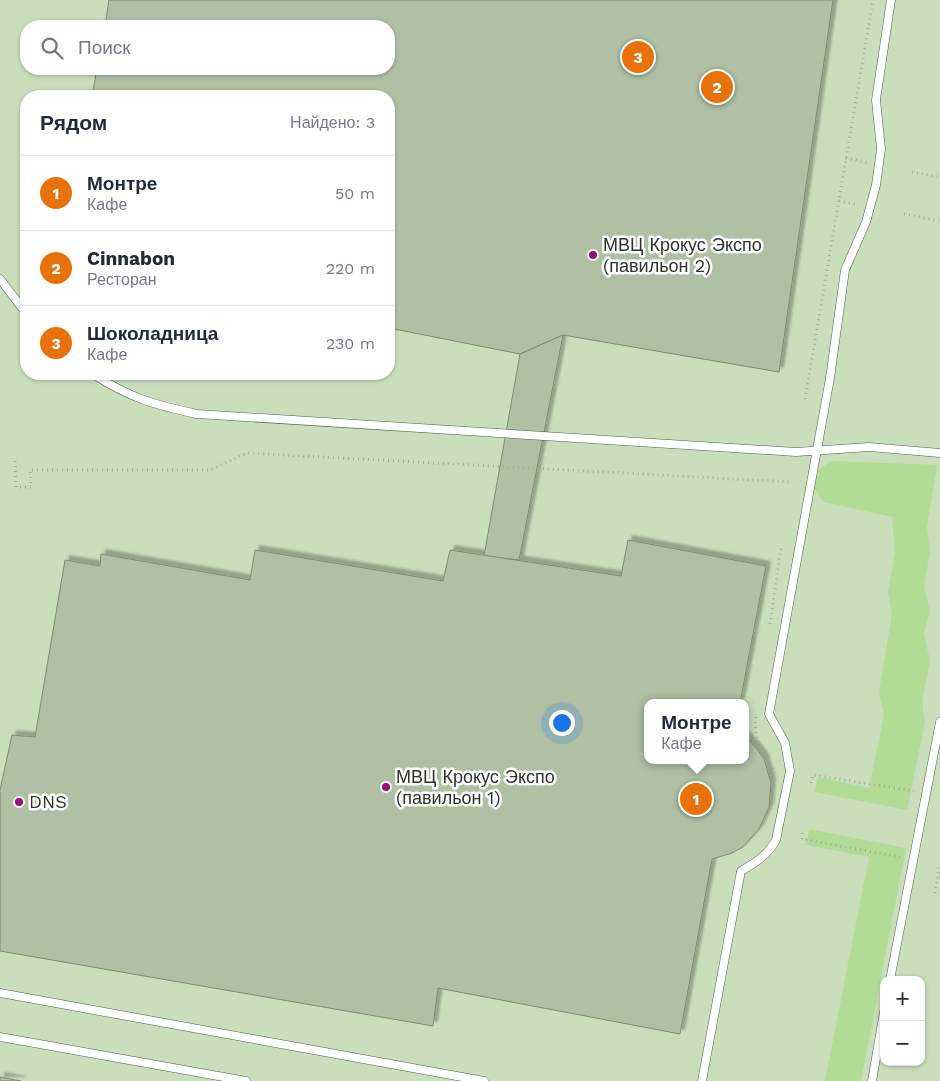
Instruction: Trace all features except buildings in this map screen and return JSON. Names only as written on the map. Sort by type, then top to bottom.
[{"type":"lane","points":[[702,1081],[741,871],[760,860],[772,848],[776,840],[790,780],[785,743],[769,714],[815,451],[830,378],[845,270],[866,222],[876,185],[881,149],[876,100],[891,0]]},
{"type":"lane","points":[[0,279],[20,305]]},
{"type":"lane","points":[[102,380],[118,391],[156,405],[197,414],[796,452],[869,448],[940,453]]},
{"type":"lane","points":[[891,976],[940,722]]},
{"type":"lane","points":[[0,993],[484,1081]]},
{"type":"lane","points":[[872,1081],[882,1021]]},
{"type":"lane","points":[[0,1037],[246,1081]]},
{"type":"path","points":[[805,399],[873,0]]},
{"type":"path","points":[[846,158],[870,163]]},
{"type":"path","points":[[912,172],[940,177]]},
{"type":"path","points":[[839,201],[863,206]]},
{"type":"path","points":[[904,214],[940,221]]},
{"type":"path","points":[[15,461],[16,487],[31,486],[30,470],[210,470],[247,453],[791,482]]},
{"type":"path","points":[[768,634],[781,547]]},
{"type":"path","points":[[757,711],[756,735],[769,758],[777,778]]},
{"type":"path","points":[[812,783],[813,775],[914,791]]},
{"type":"path","points":[[803,832],[802,839],[900,857]]},
{"type":"path","points":[[936,893],[940,867]]},
{"type":"shaded area","points":[[0,0],[940,0],[940,1081],[0,1081]]},
{"type":"green space","points":[[831,461],[937,465],[927,527],[930,552],[924,587],[930,611],[924,634],[930,661],[922,701],[925,722],[907,810],[814,792],[818,777],[869,788],[884,715],[879,691],[892,614],[888,592],[895,553],[892,517],[824,502],[814,488],[817,471]]},
{"type":"green space","points":[[809,829],[906,848],[861,1081],[825,1081],[869,857],[806,845]]},
{"type":"place","name":"Шоколадница","points":[[638,57]]},
{"type":"place","name":"Cinnabon","points":[[717,87]]},
{"type":"place","name":"МВЦ Крокус Экспо (павильон 2)","points":[[593,255]]},
{"type":"place","name":"МВЦ Крокус Экспо (павильон 1)","points":[[386,787]]},
{"type":"place","name":"Монтре","points":[[696,799]]},
{"type":"place","name":"DNS","points":[[19,802]]}]
